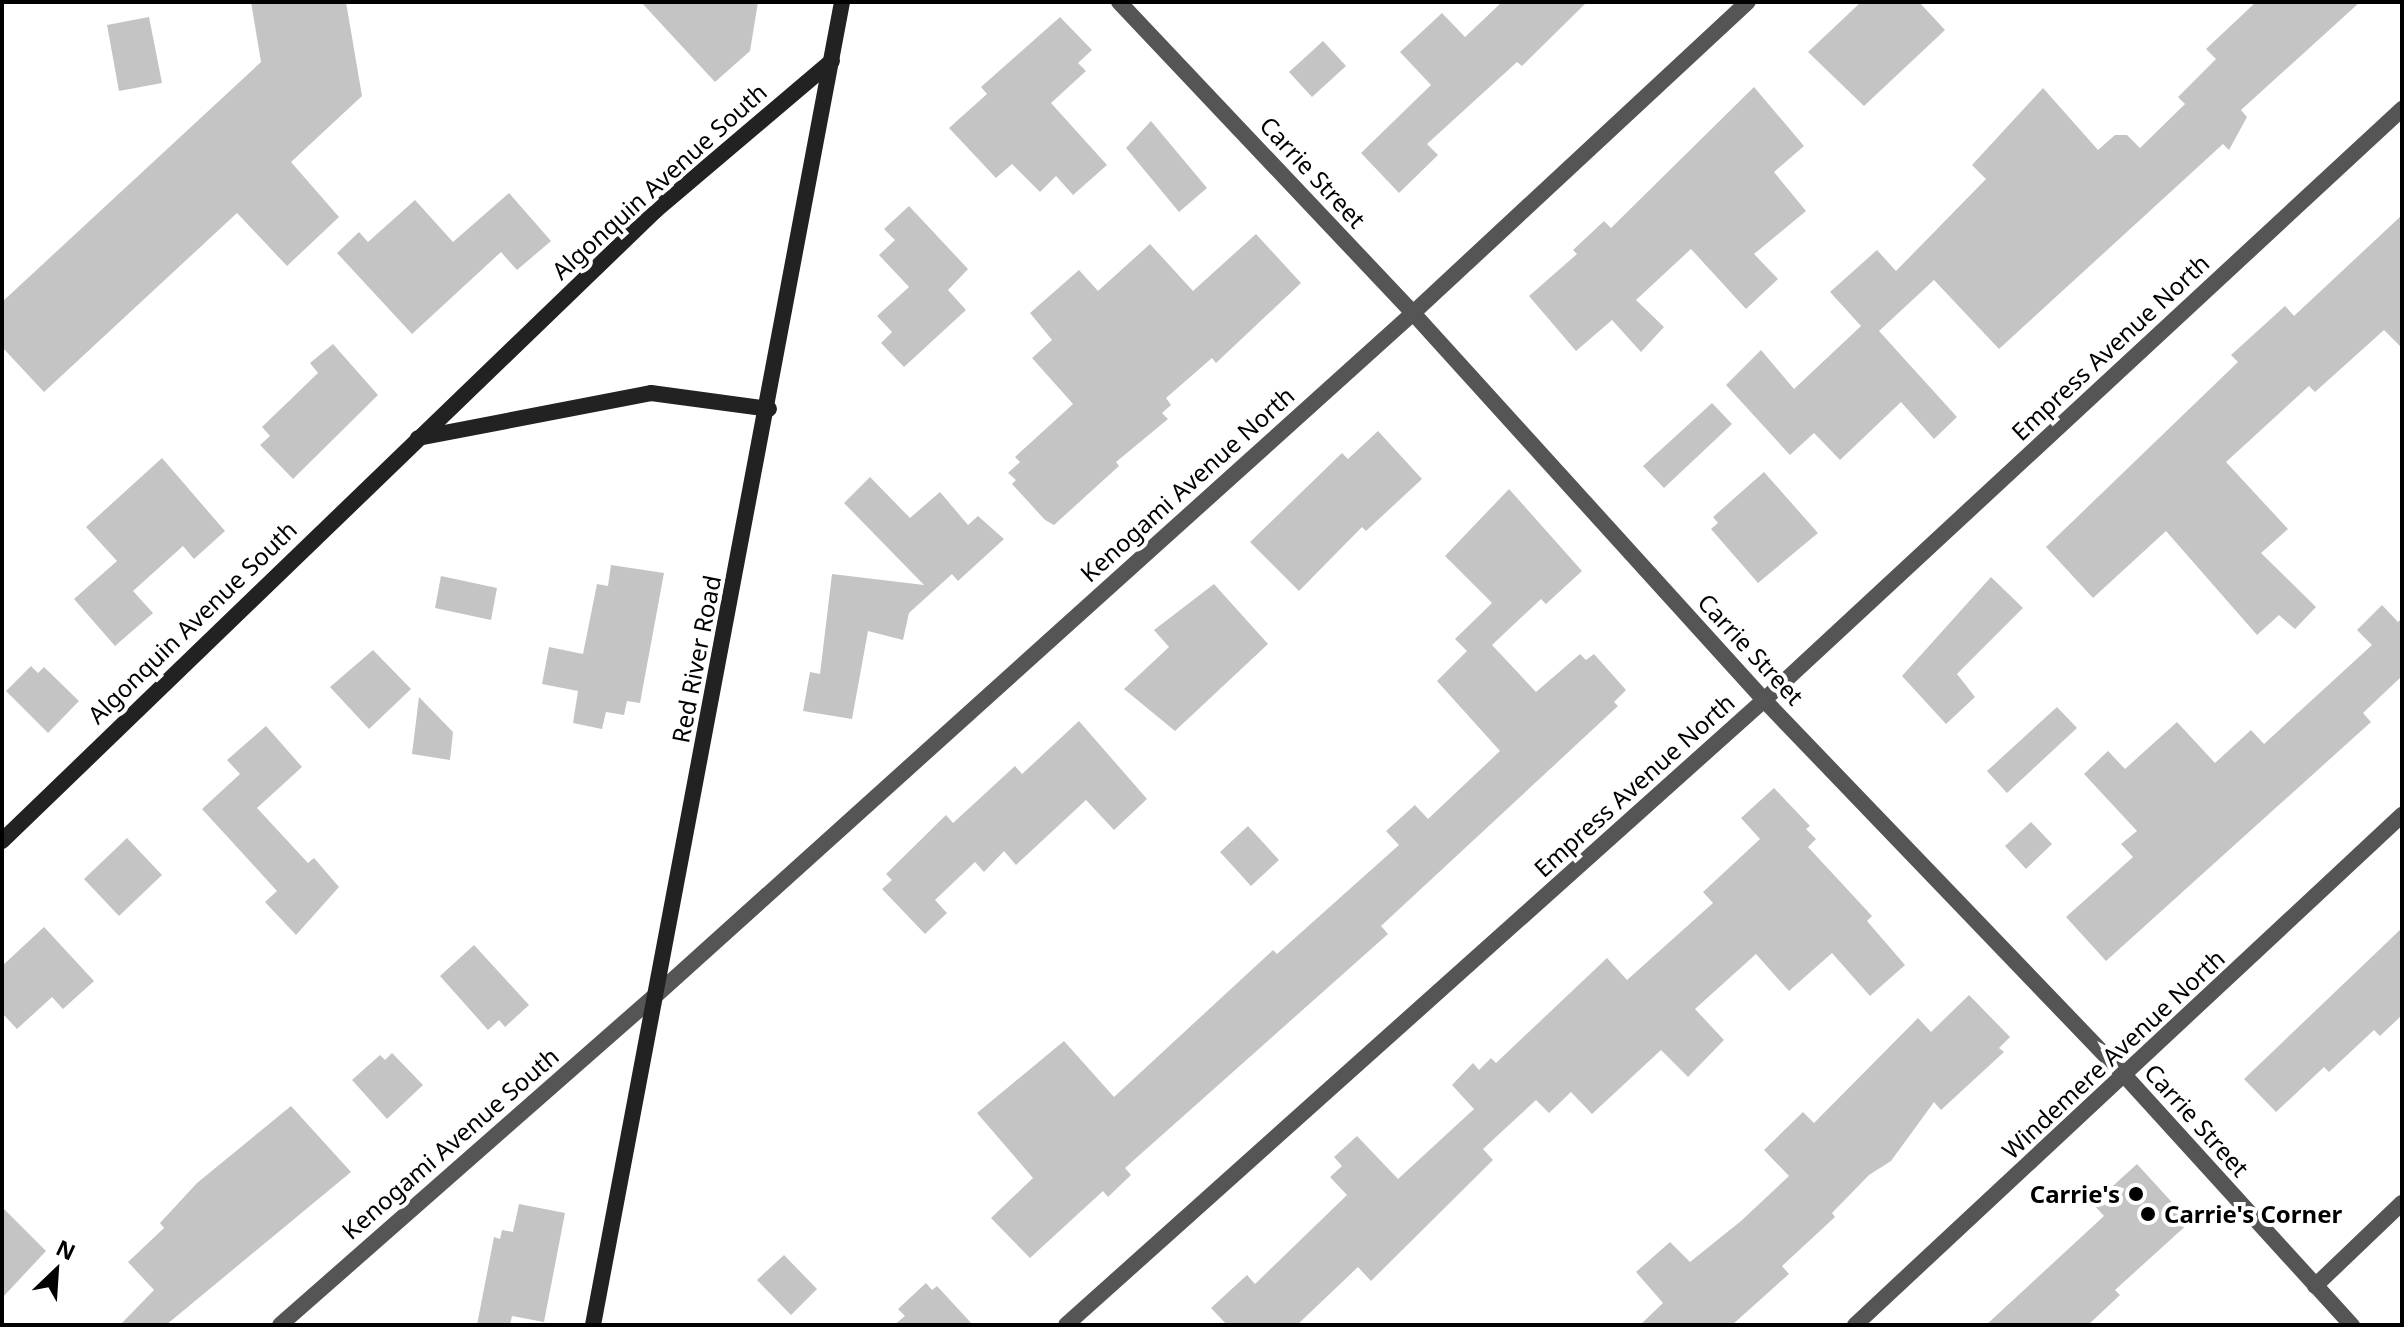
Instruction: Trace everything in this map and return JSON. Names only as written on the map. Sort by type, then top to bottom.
[{"type":"main road","name":"Red River Road","points":[[593,1325],[769,409],[842,2]]},
{"type":"main road","name":"Algonquin Avenue South","points":[[2,841],[416,438],[655,211],[832,61]]},
{"type":"main road","points":[[416,438],[651,393],[769,409]]},
{"type":"street","name":"Carrie Street","points":[[1119,2],[1413,313],[1764,700],[2126,1077],[2352,1325]]},
{"type":"street","name":"Kenogami Avenue North","points":[[654,997],[1413,313],[1748,2]]},
{"type":"street","name":"Empress Avenue North","points":[[1066,1325],[1764,700],[2402,109]]},
{"type":"street","name":"Windemere Avenue North","points":[[1855,1325],[2126,1077],[2402,815]]},
{"type":"street","name":"Kenogami Avenue South","points":[[280,1325],[654,997]]},
{"type":"street","points":[[2315,1286],[2402,1203]]},
{"type":"building","points":[[251,2],[346,2],[362,96],[291,162],[339,217],[287,266],[237,213],[44,392],[2,347],[2,302],[261,62]]},
{"type":"building","points":[[641,2],[758,2],[750,51],[715,82]]},
{"type":"building","points":[[1502,2],[1587,2],[1522,66],[1517,62],[1427,144],[1438,155],[1399,193],[1361,153],[1431,85],[1400,52],[1442,13],[1465,37]]},
{"type":"building","points":[[1861,2],[1919,2],[1945,30],[1864,106],[1808,52]]},
{"type":"building","points":[[2256,2],[2360,2],[2241,110],[2247,117],[2229,150],[2223,144],[1999,349],[1934,280],[1879,331],[1957,417],[1934,439],[1901,402],[1840,460],[1814,433],[1790,455],[1726,385],[1761,350],[1794,389],[1861,326],[1830,292],[1877,250],[1896,271],[1986,179],[1972,165],[2043,88],[2098,150],[2115,135],[2127,135],[2140,148],[2185,104],[2178,97],[2216,59],[2206,49]]},
{"type":"building","points":[[149,17],[162,83],[119,91],[107,25]]},
{"type":"building","points":[[1060,17],[1092,50],[1078,63],[1086,71],[1051,103],[1107,165],[1073,195],[1056,176],[1040,192],[1012,164],[996,178],[949,128],[987,94],[981,87]]},
{"type":"building","points":[[1323,41],[1346,66],[1312,97],[1289,72]]},
{"type":"building","points":[[1754,87],[1804,146],[1774,172],[1806,211],[1754,254],[1778,279],[1746,309],[1691,249],[1636,300],[1664,327],[1641,352],[1612,320],[1576,351],[1529,296],[1577,254],[1573,250],[1604,221],[1611,228]]},
{"type":"building","points":[[1151,121],[1207,188],[1179,212],[1126,148]]},
{"type":"building","points":[[509,193],[551,241],[517,270],[501,252],[412,334],[337,253],[359,232],[368,242],[415,200],[453,242]]},
{"type":"building","points":[[909,206],[968,269],[948,290],[966,310],[904,367],[881,343],[892,332],[877,316],[909,287],[879,255],[895,240],[884,229]]},
{"type":"building","points":[[2402,215],[2402,348],[2384,330],[2315,392],[2309,386],[2226,462],[2288,529],[2261,553],[2316,607],[2295,629],[2279,615],[2257,635],[2166,531],[2093,598],[2046,547],[2238,362],[2231,355],[2285,306],[2294,316]]},
{"type":"building","points":[[1256,234],[1301,283],[1216,363],[1212,358],[1166,398],[1171,405],[1162,413],[1168,419],[1116,462],[1119,466],[1054,525],[1045,520],[1012,484],[1016,480],[1008,473],[1020,462],[1015,457],[1073,404],[1032,358],[1052,340],[1030,313],[1079,270],[1098,291],[1150,244],[1193,291]]},
{"type":"building","points":[[333,344],[378,395],[293,479],[260,445],[270,436],[262,427],[318,373],[310,363]]},
{"type":"building","points":[[1712,403],[1732,424],[1664,488],[1643,466]]},
{"type":"building","points":[[1378,431],[1422,479],[1366,531],[1362,527],[1299,591],[1250,542],[1342,453],[1348,459]]},
{"type":"building","points":[[162,458],[225,531],[194,559],[183,546],[133,591],[153,613],[115,646],[74,599],[117,561],[86,527]]},
{"type":"building","points":[[1764,472],[1818,533],[1758,583],[1711,529],[1718,523],[1713,517]]},
{"type":"building","points":[[870,477],[910,518],[940,492],[968,525],[978,516],[1004,539],[958,581],[952,574],[909,613],[903,640],[868,631],[852,719],[803,711],[810,672],[820,674],[832,574],[924,585],[844,503]]},
{"type":"building","points":[[1509,489],[1582,571],[1546,604],[1541,599],[1492,645],[1536,692],[1580,654],[1586,660],[1594,654],[1626,690],[1614,702],[1618,706],[1381,926],[1388,934],[1125,1168],[1131,1175],[1108,1197],[1103,1191],[1030,1258],[991,1218],[1033,1178],[977,1113],[1064,1041],[1114,1097],[1273,950],[1277,954],[1399,845],[1386,831],[1415,805],[1428,819],[1500,751],[1437,681],[1467,651],[1455,639],[1492,603],[1445,556]]},
{"type":"building","points":[[611,565],[664,573],[640,703],[627,701],[624,715],[606,712],[602,729],[573,723],[578,691],[542,684],[549,647],[583,654],[597,584],[608,586]]},
{"type":"building","points":[[441,576],[497,588],[491,620],[435,608]]},
{"type":"building","points":[[1991,577],[2023,608],[1957,674],[1975,697],[1946,724],[1902,676]]},
{"type":"building","points":[[1214,584],[1268,644],[1175,731],[1124,689],[1169,647],[1154,630]]},
{"type":"building","points":[[2382,605],[2398,622],[2402,618],[2402,676],[2363,713],[2371,722],[2106,961],[2066,917],[2133,857],[2121,844],[2137,831],[2084,774],[2108,751],[2125,769],[2177,722],[2215,763],[2251,730],[2264,744],[2372,645],[2357,630]]},
{"type":"building","points":[[373,650],[411,689],[369,729],[330,687]]},
{"type":"building","points":[[31,666],[38,673],[44,667],[79,701],[48,733],[6,691]]},
{"type":"building","points":[[419,697],[453,732],[450,760],[412,754]]},
{"type":"building","points":[[2057,707],[2077,728],[2007,793],[1987,771]]},
{"type":"building","points":[[1079,721],[1147,799],[1114,830],[1086,800],[1016,865],[1004,851],[984,872],[975,862],[935,900],[947,913],[925,934],[882,889],[892,880],[886,874],[946,815],[953,823],[1015,766],[1022,774]]},
{"type":"building","points":[[266,726],[302,767],[257,808],[308,863],[314,858],[339,887],[296,935],[265,902],[277,891],[202,809],[240,774],[227,760]]},
{"type":"building","points":[[1774,788],[1810,826],[1806,829],[1816,839],[1808,847],[1872,916],[1867,921],[1905,965],[1870,996],[1832,953],[1789,991],[1756,954],[1695,1009],[1724,1040],[1688,1077],[1661,1050],[1592,1114],[1571,1092],[1549,1113],[1536,1100],[1483,1149],[1493,1160],[1371,1281],[1358,1267],[1297,1325],[1227,1325],[1211,1308],[1247,1275],[1255,1284],[1347,1195],[1330,1177],[1342,1166],[1334,1157],[1357,1136],[1398,1179],[1474,1109],[1452,1085],[1473,1063],[1479,1070],[1491,1058],[1496,1063],[1607,958],[1627,980],[1713,903],[1703,892],[1760,839],[1741,818]]},
{"type":"building","points":[[2031,822],[2052,844],[2026,869],[2005,846]]},
{"type":"building","points":[[1248,826],[1279,860],[1251,886],[1220,852]]},
{"type":"building","points":[[127,838],[162,875],[119,916],[84,879]]},
{"type":"building","points":[[44,927],[94,981],[63,1009],[52,997],[17,1029],[2,1013],[2,966]]},
{"type":"building","points":[[2402,928],[2402,1015],[2380,1036],[2374,1030],[2329,1072],[2324,1067],[2276,1112],[2244,1079]]},
{"type":"building","points":[[474,945],[529,1005],[505,1027],[499,1020],[488,1030],[440,976]]},
{"type":"building","points":[[1969,995],[2010,1037],[1999,1048],[2004,1052],[1941,1110],[1934,1102],[1891,1161],[1869,1175],[1832,1213],[1835,1217],[1782,1266],[1789,1274],[1732,1325],[1640,1325],[1663,1303],[1636,1272],[1670,1242],[1690,1262],[1741,1221],[1789,1176],[1764,1150],[1803,1112],[1814,1123],[1918,1018],[1931,1032]]},
{"type":"building","points":[[392,1053],[423,1085],[387,1119],[352,1080],[380,1055],[385,1060]]},
{"type":"building","points":[[291,1106],[351,1172],[166,1325],[120,1325],[154,1290],[128,1262],[164,1228],[160,1223],[197,1183]]},
{"type":"building","points":[[2137,1164],[2190,1222],[2115,1290],[2120,1295],[2088,1325],[1986,1325],[2104,1216],[2093,1204]]},
{"type":"building","points":[[519,1204],[565,1213],[544,1322],[512,1316],[510,1325],[477,1325],[494,1237],[500,1239],[502,1230],[513,1232]]},
{"type":"building","points":[[2,1207],[46,1251],[2,1298]]},
{"type":"building","points":[[784,1255],[817,1289],[791,1315],[757,1280]]},
{"type":"building","points":[[926,1283],[932,1290],[937,1286],[973,1325],[894,1325],[905,1316],[898,1309]]},
{"type":"place","name":"Carrie's","points":[[2136,1194]]},
{"type":"place","name":"Carrie's Corner","points":[[2148,1214]]}]
